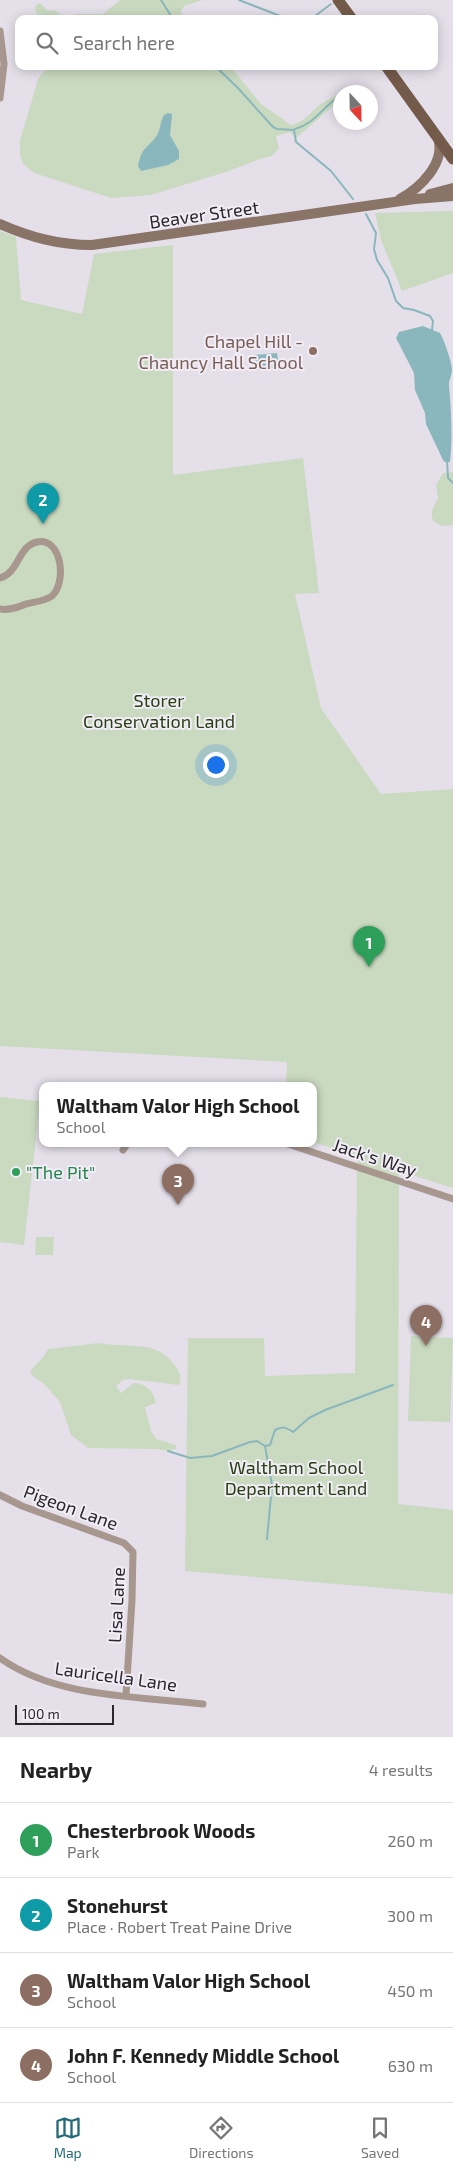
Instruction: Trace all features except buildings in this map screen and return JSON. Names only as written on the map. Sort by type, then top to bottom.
[{"type":"main road","points":[[338,0],[349,15]]},
{"type":"main road","points":[[389,70],[453,158]]},
{"type":"main road","points":[[389,202],[412,192],[426,178],[438,157],[440,145],[438,137]]},
{"type":"main road","name":"Beaver Street","points":[[415,199],[453,188]]},
{"type":"main road","name":"Beaver Street","points":[[0,224],[23,234],[50,242],[92,245],[389,202],[453,196]]},
{"type":"main road","points":[[377,204],[453,204]]},
{"type":"street","points":[[0,31],[4,64],[0,98]]},
{"type":"street","points":[[0,578],[9,574],[24,551],[36,542],[43,542],[49,545],[58,557],[61,567],[61,578],[52,595],[46,599],[9,609],[0,609]]},
{"type":"street","name":"Jack's Way","points":[[297,1147],[453,1199]]},
{"type":"street","name":"Pigeon Lane","points":[[0,1494],[22,1506],[124,1543],[130,1548]]},
{"type":"street","name":"Lisa Lane","points":[[126,1695],[134,1560],[130,1548]]},
{"type":"street","name":"Lauricella Lane","points":[[0,1658],[42,1681],[63,1687],[203,1704]]},
{"type":"green space","points":[[120,0],[202,0],[184,6],[181,11],[182,15],[71,15],[103,14]]},
{"type":"green space","points":[[40,3],[48,11],[54,10],[62,15],[38,15],[35,10],[36,5]]},
{"type":"green space","points":[[45,70],[233,70],[261,104],[291,125],[302,121],[318,106],[333,97],[333,106],[296,138],[290,132],[276,136],[279,148],[272,156],[151,195],[111,198],[34,173],[23,164],[20,155],[20,141],[38,79]]},
{"type":"green space","points":[[453,211],[453,273],[402,291],[381,240],[375,213]]},
{"type":"green space","name":"Storer Conservation Land","points":[[0,231],[16,237],[21,300],[82,314],[94,254],[173,245],[173,475],[303,458],[319,593],[295,594],[321,708],[381,794],[453,789],[453,1188],[399,1171],[398,1504],[453,1510],[453,1594],[185,1571],[188,1338],[264,1338],[265,1376],[355,1373],[357,1156],[317,1143],[317,1082],[286,1082],[287,1062],[0,1046]]},
{"type":"green space","points":[[453,472],[453,525],[442,526],[433,521],[432,517],[438,498],[436,485],[443,473]]},
{"type":"green space","name":"\"The Pit\"","points":[[0,1097],[39,1101],[24,1245],[0,1242]]},
{"type":"green space","points":[[36,1237],[54,1237],[53,1255],[35,1255]]},
{"type":"green space","points":[[411,1336],[453,1338],[450,1422],[408,1421]]},
{"type":"green space","points":[[99,1343],[151,1348],[168,1358],[176,1367],[180,1376],[179,1385],[130,1379],[123,1380],[116,1386],[121,1393],[134,1383],[149,1389],[156,1403],[145,1407],[151,1431],[156,1439],[176,1445],[176,1449],[168,1451],[157,1449],[88,1448],[71,1435],[60,1402],[30,1371],[48,1349]]},
{"type":"water","points":[[172,114],[170,135],[179,151],[179,159],[168,165],[141,171],[138,166],[141,154],[157,135],[164,115]]},
{"type":"water","points":[[423,326],[440,333],[452,366],[449,381],[452,433],[450,462],[443,460],[426,424],[425,413],[415,390],[414,373],[396,338],[399,332]]},
{"type":"water","points":[[277,353],[279,367],[256,370],[253,355]]},
{"type":"waterway","points":[[161,0],[170,15]]},
{"type":"waterway","points":[[239,0],[278,15]]},
{"type":"waterway","points":[[316,15],[331,4]]},
{"type":"waterway","points":[[219,70],[273,127],[294,130],[296,142],[331,171],[353,199]]},
{"type":"waterway","points":[[295,129],[314,119],[333,101]]},
{"type":"waterway","points":[[366,214],[376,233],[374,249],[377,260],[388,278],[396,301],[403,308],[430,316],[433,321],[432,330]]},
{"type":"waterway","points":[[447,460],[448,478],[453,483]]},
{"type":"waterway","points":[[168,1451],[190,1458],[212,1456],[250,1442],[257,1441],[265,1446],[270,1445],[275,1430],[284,1428],[293,1432],[309,1418],[325,1410],[393,1385]]},
{"type":"waterway","points":[[265,1446],[272,1485],[267,1539]]},
{"type":"place","name":"Chapel Hill - Chauncy Hall School","points":[[313,351]]},
{"type":"place","name":"Stonehurst","points":[[43,524]]},
{"type":"place","name":"Chesterbrook Woods","points":[[369,967]]},
{"type":"place","name":"\"The Pit\"","points":[[16,1172]]},
{"type":"place","name":"Waltham Valor High School","points":[[178,1205]]},
{"type":"place","name":"John F. Kennedy Middle School","points":[[426,1346]]},
{"type":"park label","name":"Waltham School Department Land","points":[[296,1477]]}]
